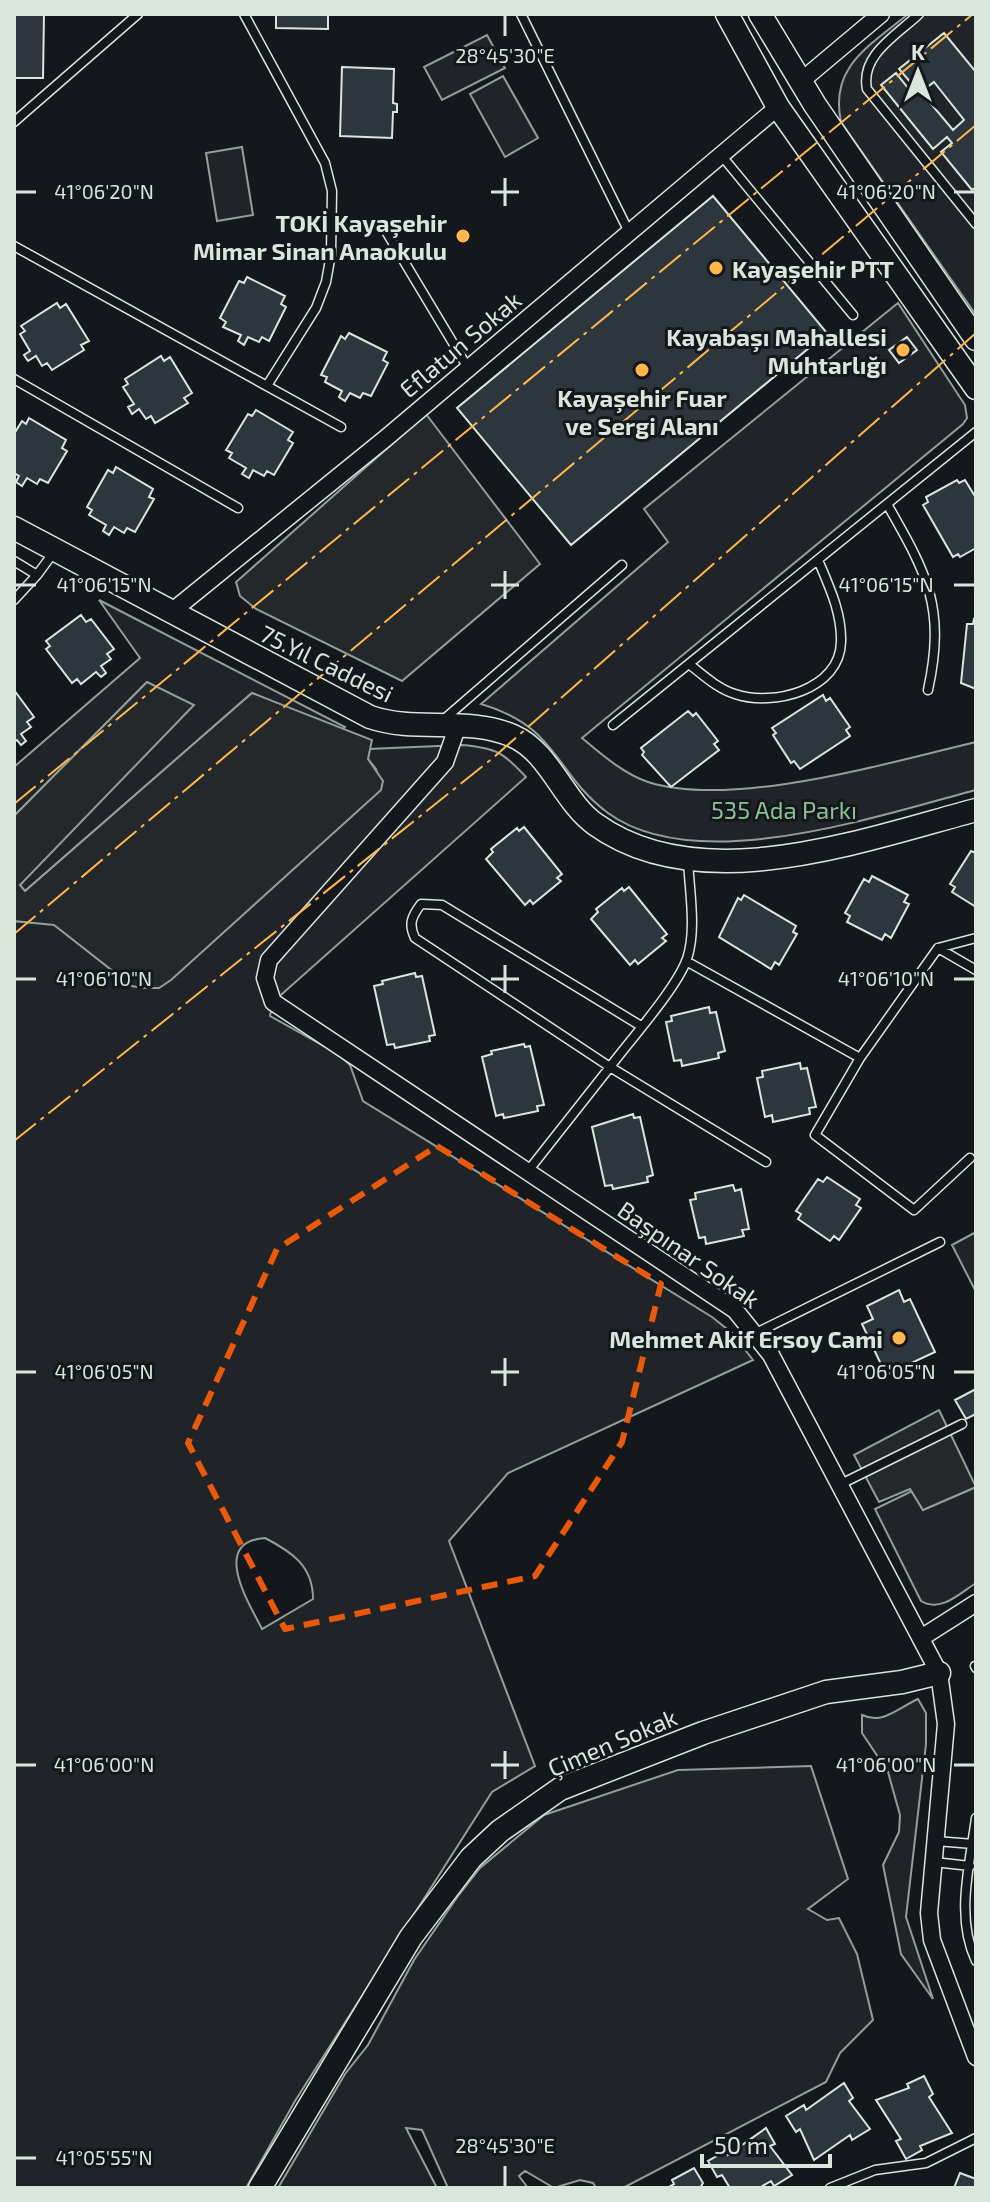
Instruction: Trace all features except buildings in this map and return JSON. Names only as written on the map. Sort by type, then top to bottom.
[{"type":"street","points":[[727,14],[778,107],[976,388]]},
{"type":"street","points":[[760,14],[800,82],[976,339]]},
{"type":"street","points":[[800,82],[881,14]]},
{"type":"street","name":"Eflatun Sokak","points":[[170,613],[778,107]]},
{"type":"street","name":"75.Yıl Caddesi","points":[[14,528],[370,717],[391,724],[447,726],[514,736],[530,748],[574,806],[593,823],[641,851],[688,859],[739,859],[806,853],[976,810]]},
{"type":"street","name":"Başpınar Sokak","points":[[447,726],[445,762],[269,960],[265,978],[273,1002],[735,1310],[756,1333],[841,1484],[939,1673],[946,1724],[929,1913],[932,1940],[976,2057]]},
{"type":"street","points":[[921,1638],[976,1603]]},
{"type":"street","name":"Çimen Sokak","points":[[260,2188],[423,1919],[471,1858],[500,1831],[560,1789],[718,1727],[826,1692],[902,1682],[939,1673]]},
{"type":"lane","points":[[14,122],[138,14]]},
{"type":"lane","points":[[244,14],[325,163],[332,191],[331,254],[326,282],[316,308],[268,384]]},
{"type":"lane","points":[[521,14],[630,232]]},
{"type":"lane","points":[[919,14],[872,57],[866,68],[867,89],[976,224]]},
{"type":"lane","points":[[721,155],[853,315]]},
{"type":"lane","points":[[384,228],[468,368]]},
{"type":"lane","points":[[14,246],[341,427]]},
{"type":"lane","points":[[14,379],[238,508]]},
{"type":"lane","points":[[613,725],[976,432]]},
{"type":"lane","points":[[887,504],[925,576],[935,609],[937,645],[928,690]]},
{"type":"lane","points":[[14,600],[55,551]]},
{"type":"lane","points":[[689,664],[733,694],[758,699],[780,697],[825,677],[837,662],[841,628],[818,560]]},
{"type":"lane","points":[[14,561],[37,575]]},
{"type":"lane","points":[[447,726],[622,565]]},
{"type":"lane","points":[[527,1172],[641,1026],[686,961],[690,942],[688,859]]},
{"type":"lane","points":[[641,1026],[442,905],[421,904],[412,915],[410,928],[415,938],[610,1067],[766,1162]]},
{"type":"lane","points":[[970,1158],[914,1210],[815,1135],[860,1058],[938,948],[976,938]]},
{"type":"lane","points":[[938,948],[976,970]]},
{"type":"lane","points":[[686,961],[860,1058]]},
{"type":"lane","points":[[756,1333],[940,1242]]},
{"type":"lane","points":[[841,1484],[962,1424]]},
{"type":"lane","points":[[976,1818],[966,1930],[976,1961]]},
{"type":"lane","points":[[936,1841],[973,1844]]},
{"type":"lane","points":[[933,1862],[970,1866]]},
{"type":"lane","points":[[830,2188],[875,2170],[926,2163],[976,2138]]},
{"type":"highlighted area","points":[[437,1146],[661,1284],[622,1442],[535,1576],[285,1629],[188,1443],[277,1249]]},
{"type":"green space","points":[[908,14],[976,14],[976,315],[841,122],[841,86],[847,72],[867,47]]},
{"type":"green space","points":[[487,35],[505,68],[442,100],[424,67]]},
{"type":"green space","points":[[503,76],[538,138],[505,157],[470,94]]},
{"type":"green space","points":[[242,147],[253,215],[217,221],[206,153]]},
{"type":"green space","name":"535 Ada Parkı","points":[[898,303],[965,405],[967,418],[963,424],[582,738],[622,769],[648,782],[683,789],[723,790],[812,780],[976,742],[976,790],[841,825],[738,841],[690,840],[645,832],[608,813],[590,798],[554,752],[526,725],[481,704],[668,542],[644,509]]},
{"type":"green space","points":[[99,600],[345,727],[342,730],[335,728],[252,693],[25,891],[20,886],[147,682],[14,816],[14,767],[140,658]]},
{"type":"green space","points":[[462,745],[483,748],[505,757],[526,777],[273,1002],[270,1016],[338,1054],[350,1065],[363,1101],[712,1317],[732,1333],[753,1360],[508,1473],[449,1541],[535,1766],[492,1792],[295,2101],[246,2188],[14,2188],[14,921],[54,924],[132,986],[159,988],[380,790],[376,769],[368,759],[368,749]],"holes":[[[265,1538],[305,1569],[313,1599],[262,1629],[243,1590],[236,1562],[240,1550],[249,1542]]]},
{"type":"green space","points":[[976,1232],[976,1292],[952,1245]]},
{"type":"green space","points":[[976,1487],[976,1583],[943,1603],[936,1605],[921,1601],[875,1509],[912,1491],[923,1510]]},
{"type":"green space","points":[[918,1699],[926,1713],[926,1744],[906,1917],[933,1999],[901,1954],[883,1865],[899,1832],[900,1815],[888,1772],[862,1733],[862,1715],[877,1718],[891,1714]]},
{"type":"green space","points":[[811,1766],[848,1879],[808,1909],[827,1920],[839,1918],[857,1954],[873,2020],[840,2053],[826,2082],[623,2188],[596,2188],[593,2183],[580,2180],[554,2188],[525,2171],[519,2176],[528,2188],[448,2188],[422,2130],[406,2128],[437,2188],[278,2188],[345,2074],[368,2045],[414,1960],[458,1896],[480,1868],[544,1815],[678,1770]]},
{"type":"shaded area","points":[[426,414],[540,564],[402,681],[256,609],[240,596],[236,582]]},
{"type":"shaded area","points":[[147,682],[194,705],[20,885],[25,891],[252,693],[372,740],[368,759],[383,781],[381,790],[159,988],[132,986],[54,925],[14,921],[14,816]]},
{"type":"shaded area","points":[[939,1410],[976,1487],[923,1510],[910,1489],[879,1502],[854,1455]]},
{"type":"power","points":[[14,804],[973,14]]},
{"type":"power","points":[[14,934],[976,125]]},
{"type":"power","points":[[14,1141],[494,757],[976,333]]},
{"type":"place","name":"TOKİ Kayaşehir Mimar Sinan Anaokulu","points":[[463,236]]},
{"type":"place","name":"Kayaşehir PTT","points":[[716,268]]},
{"type":"place","name":"Kayabaşı Mahallesi Muhtarlığı","points":[[903,350]]},
{"type":"place","name":"Kayaşehir Fuar ve Sergi Alanı","points":[[642,370]]},
{"type":"place","name":"Mehmet Akif Ersoy Cami","points":[[899,1338]]}]
